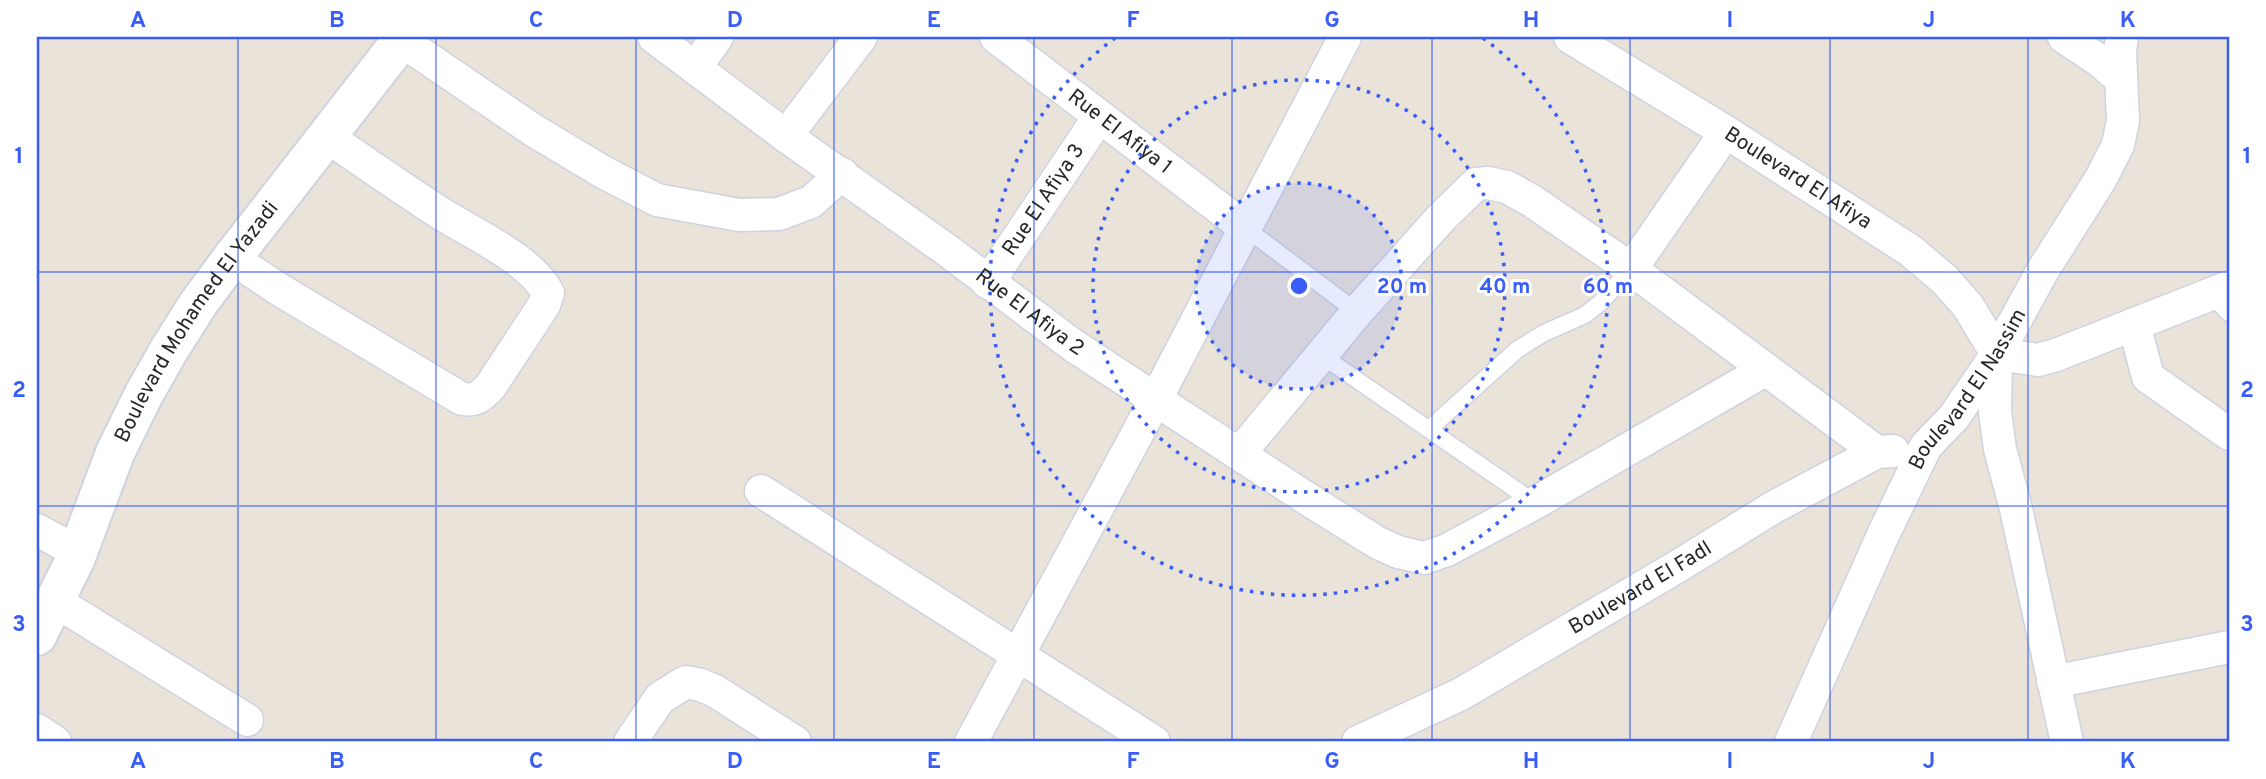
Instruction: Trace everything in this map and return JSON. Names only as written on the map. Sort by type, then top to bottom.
[{"type":"street","name":"Rue El Afiya 2","points":[[654,37],[1074,346],[1378,543],[1398,552],[1424,558],[1447,550],[1535,503]]},
{"type":"street","points":[[695,68],[717,37]]},
{"type":"street","points":[[786,136],[861,37]]},
{"type":"street","name":"Rue El Afiya 1","points":[[996,37],[1244,227]]},
{"type":"street","points":[[971,742],[1156,400],[1345,37]]},
{"type":"street","points":[[2064,37],[2121,79]]},
{"type":"street","name":"Boulevard El Nassim","points":[[1791,742],[1883,534],[1926,446],[1954,417],[1997,354],[2043,270],[2100,180],[2118,145],[2123,121],[2122,37]]},
{"type":"street","name":"Boulevard El Afiya","points":[[1575,38],[1911,251],[1945,280],[1968,306],[1997,354]]},
{"type":"street","points":[[403,39],[533,130],[603,172],[657,200],[739,215],[779,214],[811,202],[842,174]]},
{"type":"street","name":"Boulevard Mohamed El Yazadi","points":[[43,620],[78,552],[115,453],[144,394],[198,304],[403,39]]},
{"type":"street","name":"Rue El Afiya 3","points":[[988,283],[1099,117]]},
{"type":"street","points":[[1631,269],[1726,132]]},
{"type":"street","points":[[232,258],[280,290],[462,399],[480,397],[490,387],[544,305],[548,293],[543,283],[525,267],[326,136]]},
{"type":"street","points":[[1239,454],[1357,312],[1441,218],[1476,184],[1488,183],[1507,187],[1532,201],[1631,269],[1877,452]]},
{"type":"street","points":[[2067,742],[2016,509],[2000,449],[1995,412],[1997,354],[2038,360],[2134,324],[2223,298]]},
{"type":"street","points":[[2134,324],[2148,377],[2229,434]]},
{"type":"street","points":[[1535,503],[1765,370]]},
{"type":"street","name":"Boulevard El Fadl","points":[[1358,742],[1461,694],[1774,507],[1877,452],[1906,451],[1926,446]]},
{"type":"street","points":[[761,491],[1154,742]]},
{"type":"street","points":[[37,530],[78,552]]},
{"type":"street","points":[[43,620],[247,720]]},
{"type":"street","points":[[2053,682],[2229,647]]},
{"type":"street","points":[[630,742],[660,698],[686,682],[715,691],[795,742]]},
{"type":"street","points":[[37,730],[55,742]]},
{"type":"lane","points":[[1244,227],[1357,312]]},
{"type":"lane","points":[[1429,429],[1518,349],[1544,332],[1585,315],[1601,303],[1631,269]]},
{"type":"lane","points":[[1321,355],[1535,503]]}]
